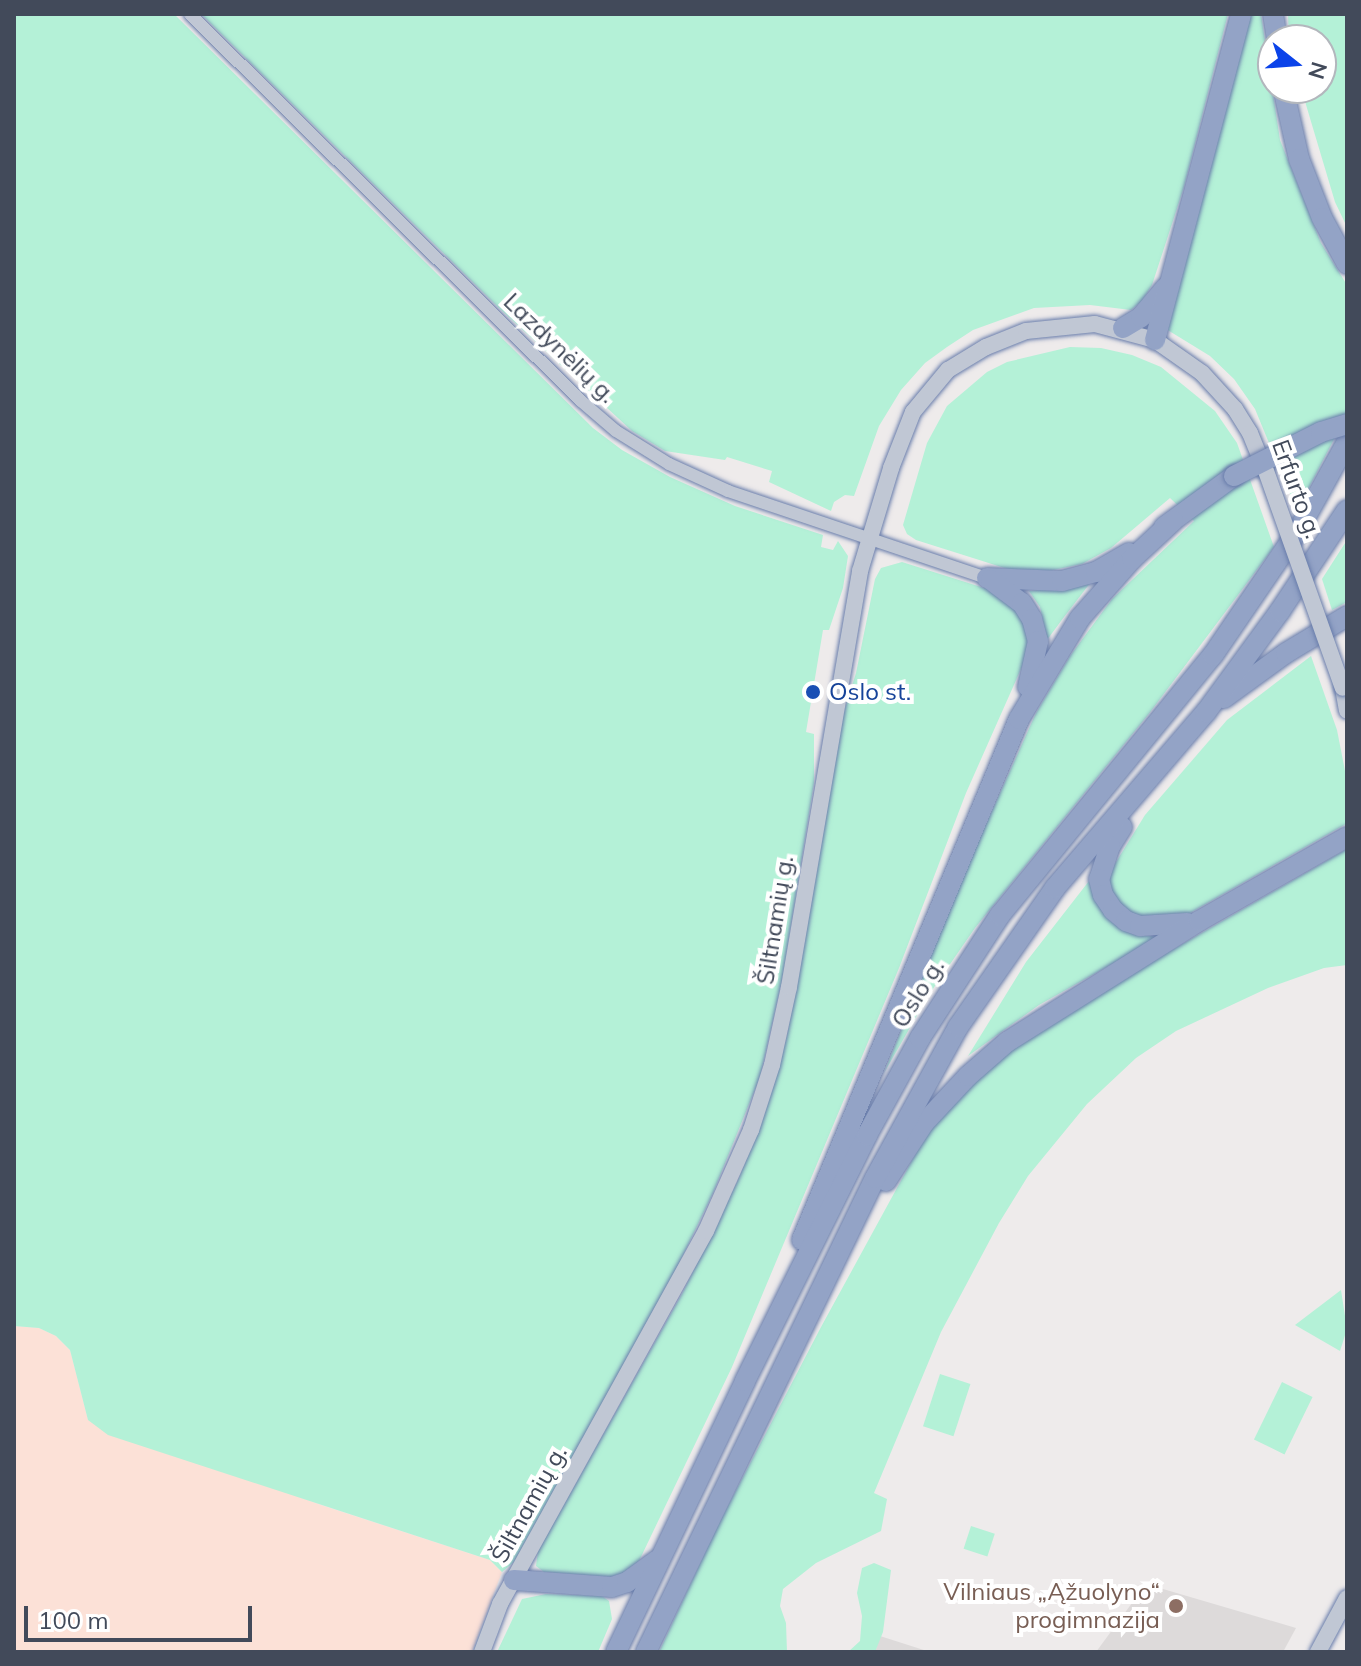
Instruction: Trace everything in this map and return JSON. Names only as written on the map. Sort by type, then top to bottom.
[{"type":"highway","points":[[1155,340],[1241,14]]},
{"type":"highway","points":[[1287,104],[1299,159],[1322,218],[1347,264]]},
{"type":"highway","points":[[1123,328],[1141,317],[1172,278]]},
{"type":"highway","points":[[987,578],[1040,582],[1080,577],[1121,559],[1234,476],[1321,432],[1347,424]]},
{"type":"highway","name":"Oslo g.","points":[[616,1652],[867,1135],[958,976],[1000,915],[1213,655],[1299,529],[1347,442]]},
{"type":"highway","points":[[646,1652],[914,1102],[1001,960],[1055,888],[1206,712],[1280,611],[1347,510]]},
{"type":"highway","points":[[745,1381],[940,901],[1019,719],[1080,618],[1132,559],[1173,521]]},
{"type":"highway","points":[[987,578],[1022,603],[1037,631],[1037,652],[1019,719]]},
{"type":"highway","points":[[1206,712],[1286,653],[1347,616]]},
{"type":"highway","points":[[1156,772],[1101,866],[1103,895],[1126,921],[1140,926],[1199,921]]},
{"type":"highway","points":[[842,1248],[924,1123],[968,1076],[1007,1042],[1199,921],[1347,837]]},
{"type":"highway","points":[[514,1580],[612,1587],[621,1585],[659,1558]]},
{"type":"highway","points":[[612,1587],[619,1598],[626,1630]]},
{"type":"street","name":"Lazdynėlių g.","points":[[190,14],[581,401],[616,431],[699,479],[987,578]]},
{"type":"street","name":"Šiltnamių g.","points":[[482,1652],[514,1580],[654,1331],[706,1231],[751,1130],[772,1065],[789,987],[848,621],[869,539],[902,437],[930,388],[948,370],[986,347],[1026,331],[1067,324],[1123,328],[1155,340]]},
{"type":"street","name":"Erfurto g.","points":[[1155,340],[1220,390],[1250,433],[1345,691],[1347,711]]},
{"type":"street","points":[[1318,1652],[1347,1598]]},
{"type":"shaded area","points":[[14,1326],[39,1328],[56,1336],[70,1350],[88,1420],[321,1505],[490,1560],[502,1572],[472,1652],[14,1652]]},
{"type":"shaded area","name":"Vilniaus „Ąžuolyno“ progimnazija","points":[[1146,1584],[1296,1628],[1283,1652],[1096,1652]]},
{"type":"shaded area","name":"Vilniaus „Ąžuolyno“ progimnazija","points":[[880,1636],[930,1652],[875,1652]]},
{"type":"green space","points":[[14,14],[174,14],[593,428],[622,450],[670,477],[735,506],[823,535],[821,547],[833,550],[838,541],[848,556],[843,588],[829,630],[823,630],[806,732],[814,734],[814,783],[782,980],[760,1077],[713,1193],[660,1303],[514,1562],[502,1572],[490,1560],[108,1435],[88,1420],[70,1350],[56,1336],[39,1328],[14,1326]]},
{"type":"green space","points":[[201,14],[1228,14],[1184,187],[1152,285],[1142,301],[1131,310],[1090,305],[1034,308],[973,330],[947,347],[925,363],[901,390],[879,426],[854,496],[845,495],[834,502],[831,511],[769,482],[772,471],[727,457],[725,460],[665,451],[632,431],[499,308]]},
{"type":"green space","points":[[1251,14],[1261,14],[1263,24],[1257,24],[1257,104],[1275,104],[1280,140],[1321,243],[1347,285],[1347,414],[1297,511],[1255,409],[1234,379],[1210,356],[1166,329]]},
{"type":"green space","points":[[1288,14],[1347,14],[1347,227],[1335,202],[1306,104],[1337,104],[1337,24],[1288,24]]},
{"type":"green space","points":[[1070,347],[1101,348],[1132,355],[1161,367],[1215,411],[1237,443],[1274,547],[1148,715],[975,928],[928,996],[884,1073],[965,871],[1036,713],[1070,656],[1112,599],[1194,521],[1170,498],[1111,548],[1082,564],[1039,573],[1014,571],[916,540],[907,534],[903,525],[927,443],[947,406],[987,372],[1007,362]]},
{"type":"green space","points":[[1347,540],[1347,602],[1332,610],[1322,579]]},
{"type":"green space","points":[[902,562],[1000,593],[1017,605],[1029,639],[1025,660],[966,793],[899,968],[732,1367],[639,1561],[616,1578],[544,1572],[536,1566],[538,1551],[683,1292],[739,1178],[760,1125],[787,1036],[842,718],[856,673],[875,579],[881,568]]},
{"type":"green space","points":[[1094,578],[1047,640],[1040,607],[1029,591],[1062,588]]},
{"type":"green space","points":[[1311,656],[1337,730],[1347,781],[1346,824],[1190,913],[1174,919],[1144,921],[1111,899],[1108,875],[1145,815],[1227,720]]},
{"type":"green space","points":[[1347,849],[1347,965],[1324,968],[1268,988],[1176,1031],[1136,1058],[1087,1104],[1028,1176],[999,1223],[941,1332],[874,1493],[887,1499],[881,1531],[816,1563],[783,1589],[780,1606],[786,1623],[787,1652],[659,1652],[717,1527],[821,1327],[927,1133],[971,1080],[1025,1035]]},
{"type":"green space","points":[[1089,881],[1094,897],[1138,935],[1160,937],[1039,1005],[968,1056],[1026,962]]},
{"type":"green space","points":[[1341,1290],[1347,1329],[1340,1351],[1295,1325]]},
{"type":"green space","points":[[940,1374],[970,1384],[953,1436],[923,1426]]},
{"type":"green space","points":[[1282,1382],[1313,1397],[1285,1454],[1254,1440]]},
{"type":"green space","points":[[971,1526],[995,1534],[987,1557],[964,1549]]},
{"type":"green space","points":[[874,1563],[891,1570],[883,1632],[875,1652],[848,1652],[860,1641],[862,1616],[857,1593],[862,1568]]},
{"type":"green space","points":[[546,1594],[602,1596],[609,1601],[612,1619],[598,1652],[497,1652],[522,1599]]},
{"type":"place","name":"Oslo st.","points":[[813,692]]},
{"type":"place","name":"Vilniaus „Ąžuolyno“ progimnazija","points":[[1176,1606]]}]
